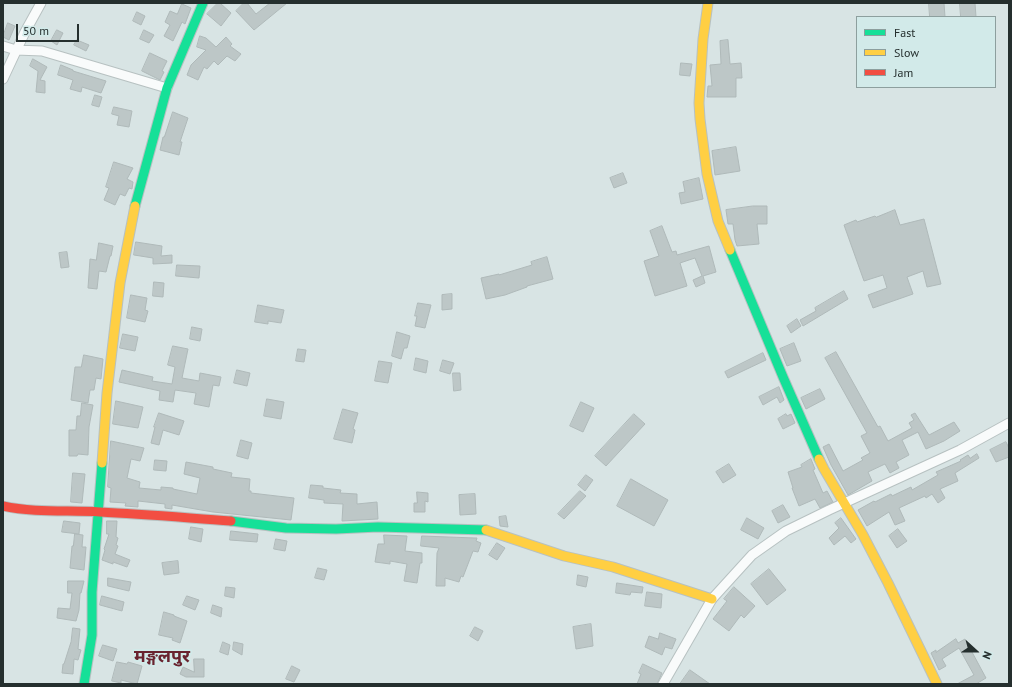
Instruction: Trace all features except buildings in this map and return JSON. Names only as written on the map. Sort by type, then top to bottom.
[{"type":"street","points":[[3,79],[16,50],[41,3]]},
{"type":"street","points":[[84,684],[92,635],[92,592],[107,393],[120,283],[137,198],[167,88],[203,3]]},
{"type":"street","points":[[708,3],[703,39],[699,103],[707,174],[718,221],[789,391],[824,469],[863,535],[937,684]]},
{"type":"street","points":[[3,46],[16,50],[42,51],[167,88]]},
{"type":"street","points":[[664,684],[712,600],[752,555],[786,531],[960,450],[1009,423]]},
{"type":"street","points":[[3,506],[16,509],[41,511],[99,512],[232,520],[286,528],[336,529],[378,527],[486,530],[564,556],[613,567],[712,600]]},
{"type":"traffic: fast","points":[[135,206],[167,88],[203,3]]},
{"type":"traffic: fast","points":[[730,250],[819,459]]},
{"type":"traffic: fast","points":[[84,684],[92,635],[92,592],[102,463]]},
{"type":"traffic: fast","points":[[231,521],[286,528],[336,529],[378,527],[486,530]]},
{"type":"traffic: slow","points":[[708,3],[703,39],[699,103],[700,119],[707,174],[718,221],[730,250]]},
{"type":"traffic: slow","points":[[102,463],[107,393],[120,283],[135,206]]},
{"type":"traffic: slow","points":[[819,459],[863,535],[937,684]]},
{"type":"traffic: slow","points":[[486,530],[564,556],[613,567],[712,599]]},
{"type":"traffic: jam","points":[[3,506],[39,510],[88,511],[231,521]]},
{"type":"district","name":"मङ्गलपुर","points":[[162,657]]}]
